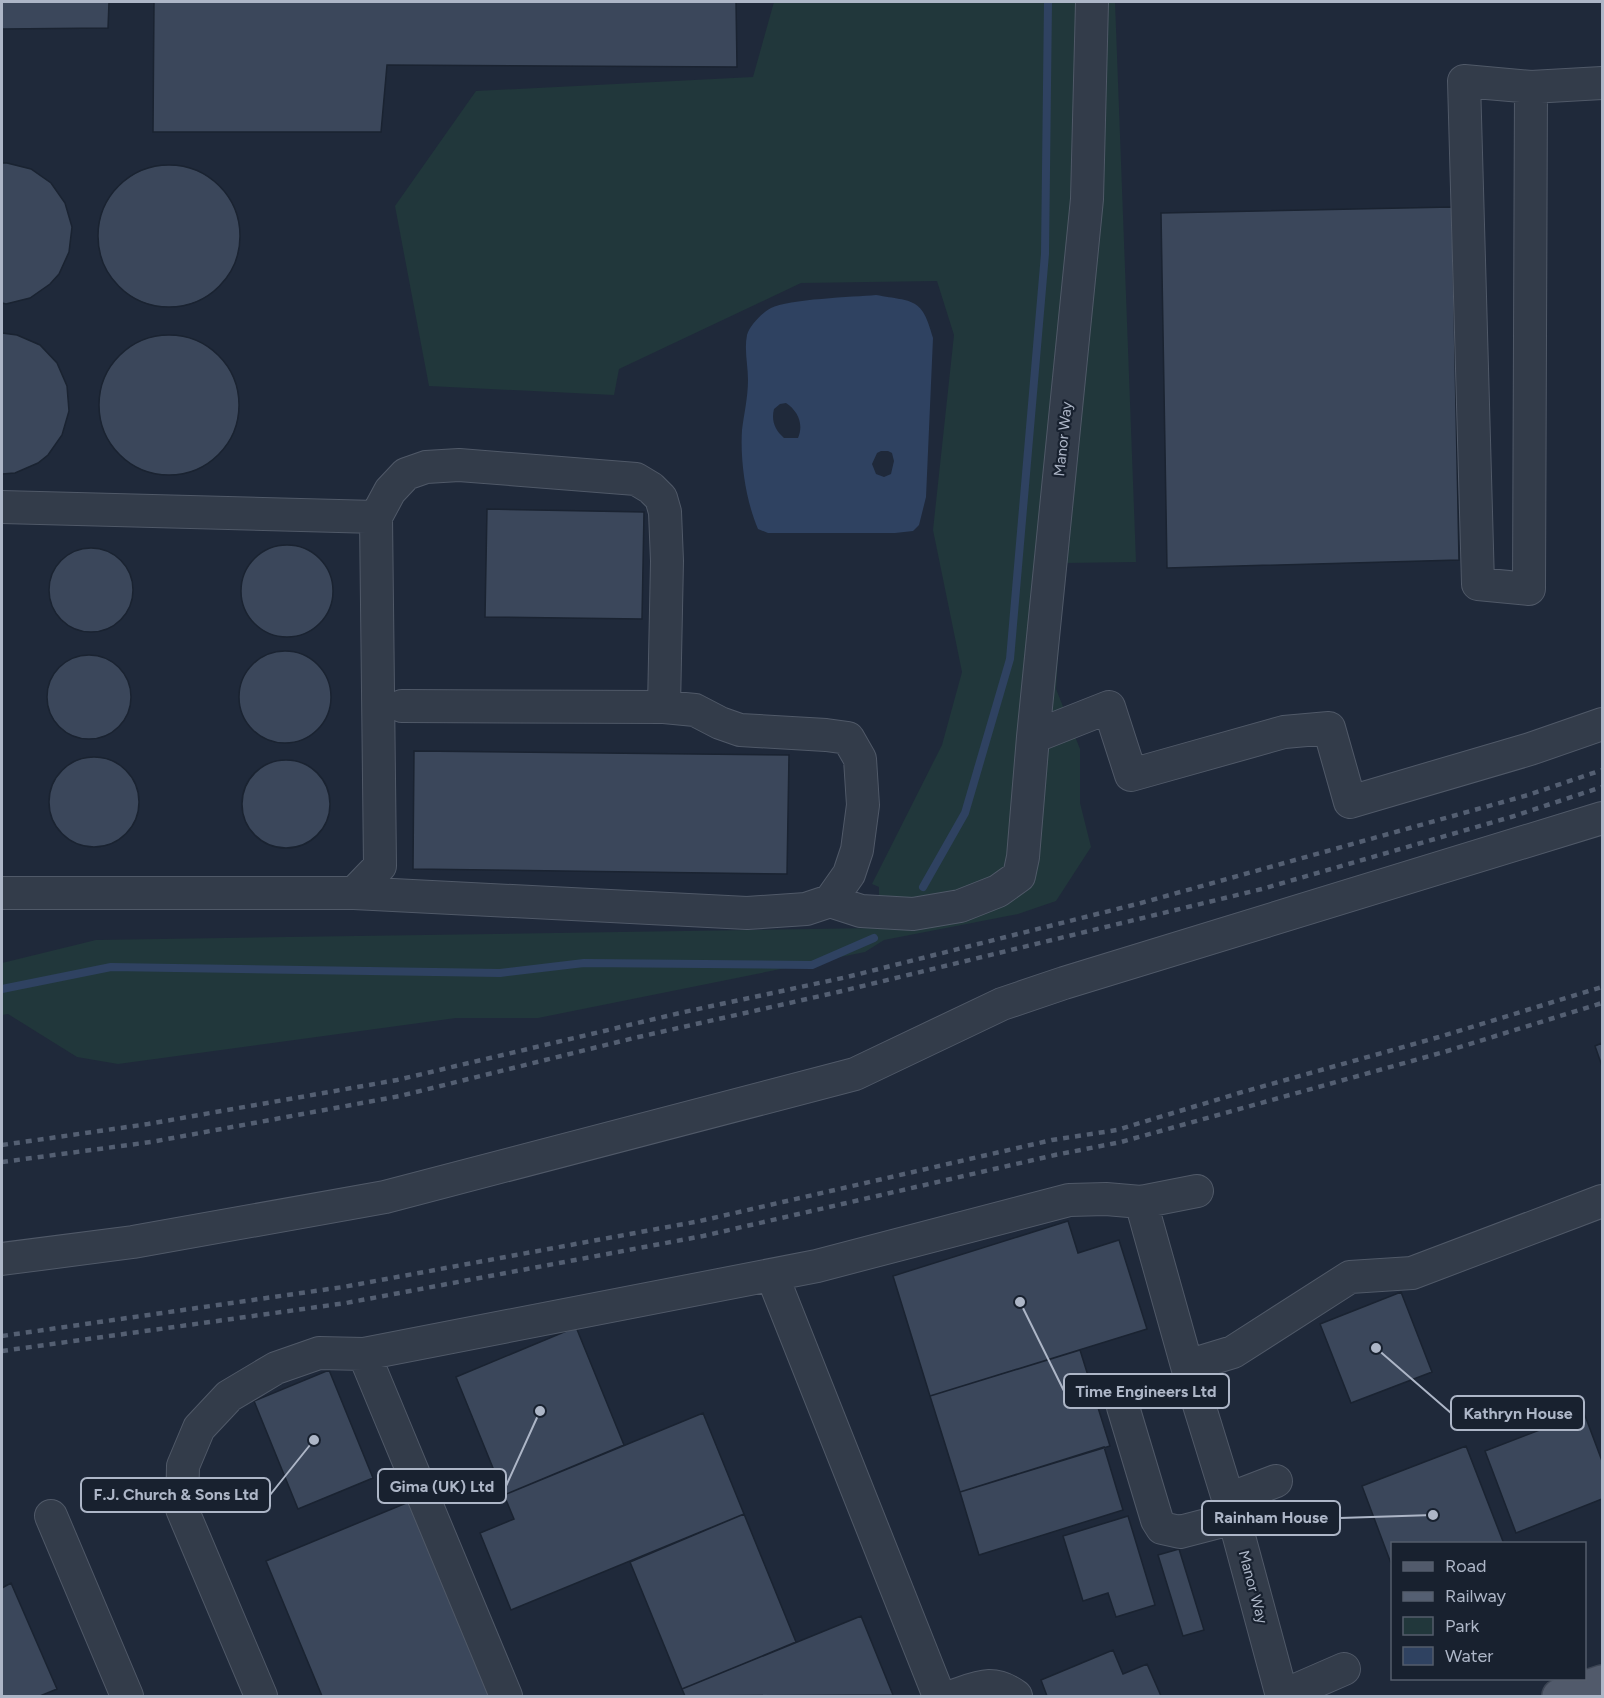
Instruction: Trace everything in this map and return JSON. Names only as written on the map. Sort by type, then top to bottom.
[{"type":"main road","points":[[1559,1696],[1602,1682]]},
{"type":"street","name":"Manor Way","points":[[830,901],[880,913],[913,914],[960,906],[998,891],[1018,876],[1023,857],[1087,199],[1092,2]]},
{"type":"street","points":[[1531,87],[1529,589],[1478,584],[1464,81],[1531,87],[1602,84]]},
{"type":"street","points":[[354,893],[380,866],[376,517],[390,491],[406,474],[426,467],[459,465],[636,480],[651,488],[661,498],[665,522],[667,561],[664,707]]},
{"type":"street","points":[[2,507],[376,517]]},
{"type":"street","points":[[2,893],[354,893],[747,913],[806,909],[830,901],[849,874],[857,850],[862,805],[860,759],[848,738],[740,730],[695,710],[664,707],[402,706]]},
{"type":"street","points":[[1033,737],[1110,707],[1131,775],[1284,732],[1329,728],[1350,802],[1530,749],[1602,724]]},
{"type":"street","points":[[2,1259],[133,1242],[385,1197],[855,1074],[1002,1004],[1053,986],[1602,818]]},
{"type":"street","points":[[261,1696],[182,1509],[183,1466],[199,1428],[229,1396],[276,1368],[319,1353],[364,1354],[817,1266],[1069,1200],[1106,1199],[1142,1202],[1197,1191]]},
{"type":"street","points":[[1187,1366],[1233,1352],[1350,1278],[1412,1273],[1602,1201]]},
{"type":"street","name":"Manor Way","points":[[1142,1202],[1187,1366],[1232,1508],[1282,1696]]},
{"type":"street","points":[[772,1275],[939,1696]]},
{"type":"street","points":[[364,1354],[506,1696]]},
{"type":"street","points":[[1123,1407],[1157,1520],[1162,1528],[1180,1532],[1232,1508],[1276,1481]]},
{"type":"street","points":[[51,1516],[127,1696]]},
{"type":"street","points":[[1282,1696],[1344,1669]]},
{"type":"street","points":[[953,1696],[972,1689],[990,1686],[1005,1688],[1016,1696]]},
{"type":"green space","points":[[774,2],[1115,2],[1136,562],[1064,563],[1056,689],[1080,749],[1080,803],[1091,847],[1056,901],[1018,914],[884,940],[865,952],[538,1018],[456,1018],[118,1064],[77,1057],[8,1014],[2,1015],[2,963],[96,940],[879,928],[879,887],[872,884],[942,745],[962,672],[933,530],[954,335],[937,281],[801,283],[619,369],[614,395],[429,386],[395,206],[476,91],[753,77]]},
{"type":"water","points":[[876,295],[915,304],[925,315],[933,338],[926,497],[919,525],[913,531],[895,533],[768,533],[758,529],[747,494],[742,455],[742,430],[748,386],[746,346],[749,331],[764,313],[779,305],[806,300]],"holes":[[[786,403],[799,418],[798,438],[784,438],[774,425],[774,409]],[[881,451],[892,453],[894,461],[891,474],[884,477],[876,474],[872,464],[877,453]]]},
{"type":"building","points":[[2,2],[109,2],[108,28],[2,29]]},
{"type":"building","points":[[154,2],[736,2],[737,67],[387,65],[381,132],[153,132]]},
{"type":"building","points":[[2,163],[31,169],[51,183],[65,203],[72,227],[69,252],[59,274],[50,284],[30,298],[6,304],[2,303]]},
{"type":"building","points":[[169,165],[196,171],[219,186],[234,209],[240,236],[234,263],[219,286],[196,301],[169,307],[142,301],[119,286],[104,263],[98,236],[104,209],[119,186],[142,171]]},
{"type":"building","points":[[1452,207],[1459,560],[1167,568],[1161,213]]},
{"type":"building","points":[[2,333],[17,335],[40,345],[57,363],[67,386],[69,411],[62,435],[48,455],[38,463],[15,473],[2,474]]},
{"type":"building","points":[[169,335],[196,341],[208,347],[218,356],[227,366],[233,378],[239,405],[233,432],[227,444],[218,454],[208,463],[196,469],[169,475],[142,469],[130,463],[120,454],[111,444],[105,432],[99,405],[105,378],[111,366],[120,356],[130,347],[142,341]]},
{"type":"building","points":[[487,509],[644,512],[642,619],[485,617]]},
{"type":"building","points":[[287,545],[305,549],[319,559],[329,573],[333,591],[329,609],[319,623],[305,633],[287,637],[269,633],[255,623],[245,609],[241,591],[245,573],[255,559],[269,549]]},
{"type":"building","points":[[83,548],[99,548],[115,555],[126,566],[133,582],[130,606],[121,620],[99,632],[83,632],[67,625],[56,614],[49,598],[49,582],[56,566],[67,555]]},
{"type":"building","points":[[285,651],[303,655],[318,664],[327,679],[331,697],[327,715],[318,730],[303,739],[285,743],[267,739],[252,730],[243,715],[239,697],[243,679],[252,664],[267,655]]},
{"type":"building","points":[[89,655],[112,662],[124,674],[131,697],[124,720],[112,732],[89,739],[66,732],[54,720],[47,697],[54,674],[66,662]]},
{"type":"building","points":[[414,751],[789,755],[787,874],[413,869]]},
{"type":"building","points":[[94,757],[111,761],[126,770],[135,785],[139,802],[135,819],[126,834],[111,843],[94,847],[77,843],[62,834],[53,819],[49,802],[53,785],[62,770],[77,761]]},
{"type":"building","points":[[277,760],[295,760],[311,767],[323,779],[330,795],[330,813],[323,829],[311,841],[295,848],[277,848],[261,841],[249,829],[242,813],[242,795],[249,779],[261,767]]},
{"type":"building","points":[[1602,1043],[1602,1066],[1595,1046]]},
{"type":"building","points":[[1068,1221],[1078,1253],[1119,1240],[1147,1329],[930,1396],[893,1276]]},
{"type":"building","points":[[1401,1292],[1432,1372],[1351,1403],[1320,1324]]},
{"type":"building","points":[[576,1327],[624,1445],[504,1495],[456,1377]]},
{"type":"building","points":[[1080,1350],[1110,1446],[960,1492],[930,1396]]},
{"type":"building","points":[[329,1370],[373,1478],[298,1509],[254,1401]]},
{"type":"building","points":[[703,1413],[744,1514],[511,1610],[480,1533],[514,1519],[504,1495]]},
{"type":"building","points":[[1584,1413],[1602,1461],[1602,1499],[1516,1533],[1485,1451]]},
{"type":"building","points":[[1466,1446],[1503,1542],[1391,1542],[1391,1563],[1362,1486]]},
{"type":"building","points":[[1104,1447],[1123,1510],[979,1555],[960,1492]]},
{"type":"building","points":[[416,1499],[497,1696],[322,1696],[266,1561]]},
{"type":"building","points":[[744,1514],[796,1642],[682,1689],[630,1562]]},
{"type":"building","points":[[1128,1516],[1155,1605],[1116,1617],[1108,1593],[1083,1601],[1063,1536]]},
{"type":"building","points":[[1179,1549],[1204,1630],[1183,1636],[1158,1555]]},
{"type":"building","points":[[11,1583],[57,1689],[40,1696],[2,1696],[2,1588]]},
{"type":"building","points":[[861,1616],[893,1695],[685,1696],[682,1689]]},
{"type":"building","points":[[1113,1650],[1123,1674],[1147,1664],[1161,1696],[1047,1696],[1041,1680]]},
{"type":"waterway","points":[[923,887],[965,813],[1010,659],[1045,254],[1048,2]]},
{"type":"waterway","points":[[2,989],[111,967],[500,973],[584,963],[812,965],[874,938]]},
{"type":"railway","points":[[2,1145],[148,1124],[397,1080],[684,1012],[847,977],[1141,903],[1528,795],[1602,770]]},
{"type":"railway","points":[[2,1162],[151,1142],[400,1096],[1262,889],[1511,817],[1602,787]]},
{"type":"railway","points":[[2,1336],[343,1287],[700,1221],[1052,1140],[1117,1130],[1439,1037],[1602,987]]},
{"type":"railway","points":[[2,1351],[346,1303],[703,1236],[1121,1142],[1444,1052],[1602,1003]]},
{"type":"place","name":"Time Engineers Ltd","points":[[1020,1302]]},
{"type":"place","name":"Kathryn House","points":[[1376,1348]]},
{"type":"place","name":"Gima (UK) Ltd","points":[[540,1411]]},
{"type":"place","name":"F.J. Church & Sons Ltd","points":[[314,1440]]},
{"type":"place","name":"Rainham House","points":[[1433,1515]]}]
